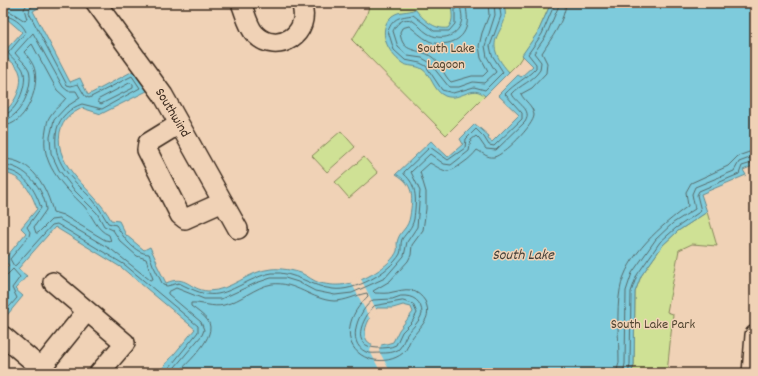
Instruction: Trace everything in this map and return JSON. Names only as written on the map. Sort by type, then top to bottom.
[{"type":"street","name":"Southwind","points":[[96,3],[162,95],[238,229]]},
{"type":"street","points":[[241,3],[254,33],[264,42],[274,43],[287,41],[297,34],[304,23],[305,12],[301,3]]},
{"type":"street","points":[[179,124],[152,139],[148,143],[147,150],[180,215],[185,219],[223,202]]},
{"type":"street","points":[[53,282],[125,343],[99,373]]},
{"type":"street","points":[[3,336],[39,370],[87,311]]},
{"type":"street","points":[[752,373],[755,335]]},
{"type":"green space","name":"South Lake Lagoon","points":[[370,3],[551,3],[538,32],[518,63],[446,135],[352,40],[366,17]]},
{"type":"green space","points":[[341,131],[355,147],[327,172],[312,156]]},
{"type":"green space","points":[[364,157],[378,173],[349,198],[335,182]]},
{"type":"green space","name":"South Lake Park","points":[[707,212],[717,246],[692,244],[679,250],[667,312],[673,314],[667,373],[631,373],[634,366],[635,292],[641,276],[663,245],[678,231]]},
{"type":"water","name":"South Lake","points":[[3,3],[47,3],[33,11],[70,82],[80,78],[88,95],[135,70],[147,91],[101,114],[82,108],[71,115],[65,120],[60,132],[60,145],[63,157],[77,179],[96,199],[111,220],[119,221],[126,235],[144,250],[150,247],[166,283],[179,280],[202,290],[208,291],[224,288],[255,273],[271,269],[294,271],[320,283],[337,285],[353,283],[368,277],[382,268],[394,257],[397,251],[397,241],[408,224],[412,203],[409,187],[402,178],[396,174],[431,141],[448,157],[463,144],[460,139],[475,124],[489,136],[488,139],[492,142],[519,115],[498,95],[518,75],[521,77],[533,66],[522,55],[538,32],[551,3],[755,3],[755,165],[743,170],[746,175],[701,194],[707,212],[678,231],[663,245],[641,276],[635,292],[634,366],[631,373],[163,373],[160,371],[195,329],[122,268],[55,227],[18,269],[27,276],[15,289],[23,296],[3,320],[3,273],[9,265],[3,261],[26,233],[21,228],[37,209],[29,191],[21,181],[10,174],[3,173],[3,112],[14,101],[19,90],[21,79],[17,68],[3,56],[3,53],[22,32],[7,19],[6,21],[3,19]],"holes":[[[403,305],[411,307],[413,312],[399,330],[393,342],[382,345],[374,345],[368,342],[365,331],[371,316],[377,308],[393,308]]]},
{"type":"water","points":[[451,3],[503,3],[505,13],[504,21],[495,42],[495,50],[499,60],[509,72],[485,96],[476,91],[456,97],[441,94],[422,69],[402,63],[388,47],[384,34],[387,22],[392,16],[415,9],[425,20],[434,26],[448,28],[452,19]]},
{"type":"pier","points":[[360,277],[377,311],[370,319],[351,282]]},
{"type":"pier","points":[[373,342],[382,342],[379,351],[391,373],[381,373],[370,351]]}]
